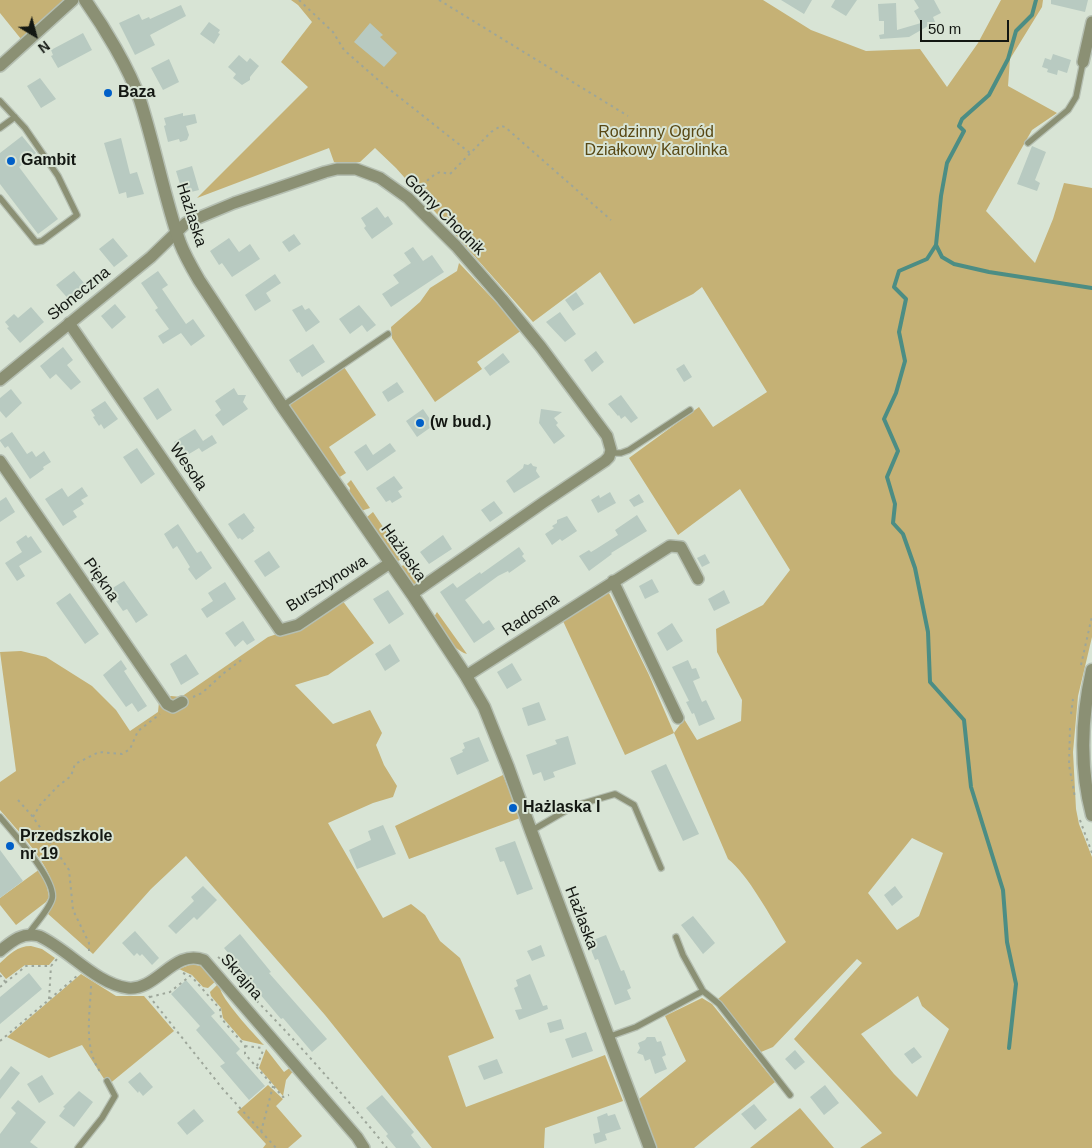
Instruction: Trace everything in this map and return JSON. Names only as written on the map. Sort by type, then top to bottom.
[{"type":"street","points":[[0,66],[73,0]]},
{"type":"street","name":"Hażlaska","points":[[85,0],[104,28],[139,98],[177,232],[188,260],[211,301],[412,594],[484,707],[496,734],[650,1148]]},
{"type":"street","points":[[1083,62],[1092,22]]},
{"type":"street","name":"Górny Chodnik","points":[[177,232],[186,223],[234,203],[336,170],[356,169],[388,182],[408,198],[456,246],[541,347],[607,436],[611,453]]},
{"type":"street","name":"Słoneczna","points":[[0,380],[151,257],[177,232]]},
{"type":"street","name":"Wesoła","points":[[69,323],[280,630]]},
{"type":"street","points":[[412,594],[605,461],[611,453]]},
{"type":"street","name":"Piękna","points":[[0,461],[167,704]]},
{"type":"street","name":"Radosna","points":[[466,676],[670,546],[681,547],[698,579]]},
{"type":"street","name":"Bursztynowa","points":[[280,630],[298,625],[390,563]]},
{"type":"street","points":[[613,581],[678,718]]},
{"type":"street","points":[[1092,670],[1085,706],[1082,738],[1085,781],[1092,815]]},
{"type":"street","points":[[167,704],[173,707],[182,702]]},
{"type":"street","points":[[0,952],[16,939],[34,935],[46,939],[110,982],[131,988],[141,986]]},
{"type":"street","name":"Skrajna","points":[[141,986],[183,960],[194,957],[204,960],[357,1137],[364,1148]]},
{"type":"lane","points":[[1028,143],[1068,110],[1076,97],[1083,62]]},
{"type":"lane","points":[[0,101],[25,128],[58,176],[77,215],[42,240],[36,242],[0,198]]},
{"type":"lane","points":[[0,128],[15,117]]},
{"type":"lane","points":[[282,406],[388,334]]},
{"type":"lane","points":[[611,453],[622,453],[629,450],[690,410]]},
{"type":"lane","points":[[531,831],[574,806],[615,794],[634,805],[661,868]]},
{"type":"lane","points":[[0,817],[43,870],[52,888],[52,898],[49,905],[28,935]]},
{"type":"lane","points":[[676,936],[683,955],[703,991],[719,1004],[790,1095]]},
{"type":"lane","points":[[608,1037],[636,1027],[703,991]]},
{"type":"lane","points":[[78,1148],[102,1118],[115,1096],[107,1081]]},
{"type":"path","points":[[299,0],[333,32],[344,50],[384,85],[470,153]]},
{"type":"path","points":[[439,0],[628,116]]},
{"type":"path","points":[[408,198],[434,175],[440,172],[450,174],[491,132],[501,126],[611,220]]},
{"type":"path","points":[[182,702],[202,693],[244,658]]},
{"type":"path","points":[[33,817],[40,805],[57,787],[71,776],[75,764],[100,752],[122,754],[130,749],[138,732],[164,710],[167,704]]},
{"type":"path","points":[[18,800],[33,817],[69,870],[73,910],[89,943],[88,957]]},
{"type":"path","points":[[217,957],[224,962],[318,1066],[386,1148]]},
{"type":"path","points":[[49,999],[51,966],[58,958]]},
{"type":"path","points":[[0,988],[26,966],[51,966]]},
{"type":"path","points":[[179,971],[190,976],[220,1009],[221,1018],[246,1046],[246,1054],[282,1097],[289,1095]]},
{"type":"path","points":[[0,1041],[81,972]]},
{"type":"path","points":[[0,975],[6,983]]},
{"type":"path","points":[[150,996],[170,992],[190,976]]},
{"type":"path","points":[[91,978],[89,1041],[97,1068],[107,1081]]},
{"type":"path","points":[[141,986],[222,1088],[276,1148]]},
{"type":"path","points":[[256,1067],[264,1048],[274,1040]]},
{"type":"path","points":[[246,1046],[264,1048]]},
{"type":"path","points":[[261,1132],[273,1086]]},
{"type":"green space","points":[[0,0],[65,0],[21,39],[0,13]]},
{"type":"green space","name":"Rodzinny Ogród Działkowy Karolinka","points":[[291,0],[763,0],[811,30],[866,51],[920,49],[947,87],[978,43],[1001,0],[1043,0],[1042,7],[1010,59],[1008,86],[1057,113],[1032,130],[986,211],[1035,263],[1053,219],[1064,183],[1092,188],[1092,637],[1078,696],[1073,752],[1076,809],[1079,824],[1092,857],[1092,1148],[860,1148],[882,1133],[794,1039],[862,963],[857,959],[773,1047],[761,1052],[718,999],[786,942],[751,885],[728,859],[674,733],[684,719],[697,740],[741,721],[742,700],[717,652],[716,629],[763,605],[790,570],[740,489],[678,535],[629,458],[699,407],[713,427],[767,392],[702,287],[693,294],[634,324],[600,272],[533,322],[396,168],[375,148],[360,162],[334,162],[329,148],[197,198],[308,87],[281,62],[312,22],[298,5]],"holes":[[[912,838],[943,853],[919,916],[897,930],[868,893]],[[918,996],[922,1006],[949,1029],[917,1097],[894,1074],[861,1034]]]},
{"type":"green space","points":[[459,263],[522,330],[477,362],[482,369],[435,402],[392,338],[391,327],[420,302],[430,288],[457,271]]},
{"type":"green space","points":[[344,367],[376,415],[329,447],[346,473],[338,478],[290,406],[291,402]]},
{"type":"green space","points":[[351,480],[370,508],[361,511],[349,493],[350,488],[347,484]]},
{"type":"green space","points":[[373,512],[404,558],[398,561],[395,560],[366,519]]},
{"type":"green space","points":[[409,564],[421,581],[442,566],[444,569],[415,588],[400,568]]},
{"type":"green space","points":[[608,591],[649,675],[674,733],[625,755],[563,621],[599,594]]},
{"type":"green space","points":[[342,600],[374,643],[328,675],[295,685],[333,724],[370,710],[382,733],[376,745],[384,765],[397,786],[393,797],[373,803],[328,823],[383,918],[411,904],[425,915],[440,941],[460,958],[494,1038],[448,1056],[466,1107],[605,1055],[623,1101],[545,1128],[544,1148],[432,1148],[325,1015],[186,856],[151,889],[93,954],[47,913],[53,903],[54,892],[51,880],[37,854],[0,810],[0,782],[16,771],[0,652],[21,651],[46,657],[92,686],[116,710],[130,731],[158,712],[159,702],[171,696],[181,697],[268,637],[280,633]]},
{"type":"green space","points":[[437,612],[467,654],[456,648],[448,638],[434,617]]},
{"type":"green space","points":[[503,775],[520,818],[409,859],[395,826]]},
{"type":"green space","points":[[40,869],[46,882],[49,897],[46,902],[16,925],[0,905],[0,898]]},
{"type":"green space","points":[[31,946],[42,949],[55,958],[49,965],[25,965],[6,979],[0,972],[0,963],[18,949]]},
{"type":"green space","points":[[192,964],[204,967],[217,980],[208,988],[203,987],[192,975],[179,969]]},
{"type":"green space","points":[[81,974],[116,996],[144,996],[174,1031],[108,1085],[82,1045],[49,1058],[7,1037]]},
{"type":"green space","points":[[218,984],[231,1007],[264,1045],[242,1040],[223,1018],[221,1008],[210,992]]},
{"type":"green space","points":[[702,998],[712,1004],[775,1082],[694,1148],[657,1148],[639,1099],[686,1061],[665,1016]]},
{"type":"green space","points":[[266,1049],[284,1072],[291,1067],[294,1070],[286,1080],[283,1096],[259,1068]]},
{"type":"green space","points":[[268,1085],[283,1099],[276,1106],[302,1136],[288,1148],[263,1148],[266,1144],[237,1112]]},
{"type":"green space","points":[[800,1108],[834,1148],[750,1148]]},
{"type":"building","points":[[781,0],[812,0],[804,14]]},
{"type":"building","points":[[835,0],[857,0],[846,16],[831,7]]},
{"type":"building","points":[[914,0],[934,0],[941,13],[933,17],[935,22],[909,37],[880,39],[879,35],[884,34],[884,21],[879,21],[878,4],[896,3],[897,30],[921,23],[914,11],[919,8]]},
{"type":"building","points":[[1051,0],[1088,0],[1085,12],[1051,4]]},
{"type":"building","points":[[181,5],[186,16],[150,35],[155,45],[135,55],[119,23],[139,14],[142,20],[149,17],[150,19]]},
{"type":"building","points":[[209,22],[220,30],[218,33],[220,34],[214,44],[200,34]]},
{"type":"building","points":[[370,23],[383,35],[380,37],[397,53],[384,67],[354,42]]},
{"type":"building","points":[[83,33],[92,50],[58,68],[51,56],[53,55],[51,50]]},
{"type":"building","points":[[1053,54],[1071,60],[1067,73],[1058,70],[1057,75],[1047,72],[1048,69],[1042,67],[1045,58],[1051,60]]},
{"type":"building","points":[[239,55],[247,62],[250,58],[259,66],[250,77],[250,80],[242,85],[233,78],[236,74],[228,67]]},
{"type":"building","points":[[169,59],[179,82],[163,90],[151,68]]},
{"type":"building","points":[[40,78],[56,99],[41,108],[27,86]]},
{"type":"building","points":[[183,113],[183,116],[195,114],[197,123],[186,126],[189,135],[187,140],[180,142],[179,139],[168,142],[164,118]]},
{"type":"building","points":[[22,136],[36,153],[19,167],[58,219],[38,234],[0,184],[0,153]]},
{"type":"building","points":[[121,138],[130,174],[137,172],[144,194],[127,198],[126,192],[119,194],[104,143]]},
{"type":"building","points":[[1032,146],[1046,152],[1035,180],[1040,183],[1037,191],[1017,184]]},
{"type":"building","points":[[192,166],[199,190],[183,194],[176,171]]},
{"type":"building","points":[[377,207],[385,218],[388,216],[393,224],[372,239],[364,228],[366,226],[361,218]]},
{"type":"building","points":[[294,234],[301,244],[289,252],[282,242]]},
{"type":"building","points":[[113,238],[128,256],[114,267],[99,249]]},
{"type":"building","points":[[229,238],[239,252],[250,244],[260,259],[232,277],[222,263],[219,265],[210,251]]},
{"type":"building","points":[[413,247],[423,261],[432,255],[444,272],[391,307],[382,294],[399,283],[393,275],[411,263],[404,253]]},
{"type":"building","points":[[74,271],[88,288],[71,302],[56,285]]},
{"type":"building","points":[[158,271],[168,285],[162,289],[186,324],[193,319],[205,336],[191,346],[181,333],[163,344],[158,336],[169,329],[155,310],[158,308],[141,283]]},
{"type":"building","points":[[275,274],[281,283],[266,293],[271,301],[255,311],[245,295]]},
{"type":"building","points":[[576,292],[584,304],[573,311],[565,300]]},
{"type":"building","points":[[115,304],[126,317],[112,329],[101,316]]},
{"type":"building","points":[[302,305],[305,310],[309,308],[320,322],[306,332],[292,310]]},
{"type":"building","points":[[359,305],[376,325],[367,332],[362,325],[350,334],[339,319]]},
{"type":"building","points":[[31,307],[44,322],[20,343],[7,328],[9,327],[5,322],[14,314],[18,318]]},
{"type":"building","points":[[560,312],[576,334],[565,342],[546,322]]},
{"type":"building","points":[[313,344],[325,362],[302,377],[299,372],[297,373],[289,360]]},
{"type":"building","points":[[63,347],[73,360],[67,365],[81,382],[71,390],[56,374],[50,379],[40,366]]},
{"type":"building","points":[[596,351],[604,362],[592,372],[584,360]]},
{"type":"building","points":[[503,353],[510,362],[490,376],[484,368]]},
{"type":"building","points":[[684,364],[692,377],[684,382],[676,369]]},
{"type":"building","points":[[397,382],[404,392],[388,402],[382,392]]},
{"type":"building","points":[[158,388],[172,410],[157,420],[143,398]]},
{"type":"building","points":[[234,388],[238,395],[246,395],[243,402],[248,409],[223,426],[215,415],[221,410],[215,401]]},
{"type":"building","points":[[11,389],[22,403],[6,418],[0,411],[0,398]]},
{"type":"building","points":[[621,395],[638,418],[631,423],[625,416],[621,419],[608,404]]},
{"type":"building","points":[[105,401],[118,419],[104,429],[101,424],[99,426],[91,410]]},
{"type":"building","name":"(w bud.)","points":[[423,409],[434,425],[417,437],[406,421]]},
{"type":"building","points":[[541,409],[562,412],[554,418],[558,423],[556,425],[565,436],[554,444],[539,423]]},
{"type":"building","points":[[195,429],[203,441],[212,435],[217,443],[202,452],[199,448],[189,454],[187,451],[182,454],[174,442]]},
{"type":"building","points":[[12,432],[27,454],[32,451],[36,457],[44,451],[51,462],[30,479],[8,446],[5,448],[0,441]]},
{"type":"building","points":[[390,443],[396,451],[367,471],[354,452],[366,444],[373,455]]},
{"type":"building","points":[[137,448],[155,474],[141,484],[123,457]]},
{"type":"building","points":[[531,463],[537,467],[536,471],[540,477],[514,493],[506,481],[523,468],[524,464],[528,465]]},
{"type":"building","points":[[394,476],[403,488],[398,491],[402,497],[392,503],[390,500],[386,502],[376,488]]},
{"type":"building","points":[[82,487],[88,496],[81,500],[84,504],[73,511],[77,517],[63,526],[45,499],[62,488],[68,497]]},
{"type":"building","points":[[610,492],[616,503],[598,513],[591,500],[599,495],[600,498]]},
{"type":"building","points":[[639,494],[644,502],[634,507],[629,500]]},
{"type":"building","points":[[6,497],[15,512],[0,522],[0,501]]},
{"type":"building","points":[[494,501],[503,513],[490,522],[481,510]]},
{"type":"building","points":[[244,513],[255,528],[253,529],[254,531],[242,540],[238,539],[228,524]]},
{"type":"building","points":[[637,515],[647,531],[611,553],[589,571],[579,556],[589,550],[591,552],[618,535],[615,530]]},
{"type":"building","points":[[567,516],[577,531],[552,545],[545,534],[554,528],[552,526],[557,523],[557,520]]},
{"type":"building","points":[[178,524],[197,553],[201,551],[212,568],[196,580],[188,569],[190,567],[177,546],[173,549],[164,534]]},
{"type":"building","points":[[26,535],[28,538],[31,536],[42,552],[19,566],[25,576],[17,581],[5,563],[22,552],[16,542]]},
{"type":"building","points":[[443,535],[452,549],[429,564],[420,552]]},
{"type":"building","points":[[519,547],[526,561],[509,573],[508,571],[498,576],[465,600],[483,624],[489,620],[495,629],[474,643],[440,592],[453,583],[457,588],[480,572],[481,574]]},
{"type":"building","points":[[269,551],[280,567],[265,577],[254,561]]},
{"type":"building","points":[[705,554],[710,563],[702,567],[697,558]]},
{"type":"building","points":[[652,579],[659,592],[645,599],[639,586]]},
{"type":"building","points":[[124,581],[148,615],[136,623],[127,609],[123,611],[116,601],[119,600],[111,589]]},
{"type":"building","points":[[225,582],[236,599],[207,618],[201,609],[213,601],[208,593]]},
{"type":"building","points":[[388,590],[404,614],[389,624],[373,599]]},
{"type":"building","points":[[724,590],[730,603],[714,611],[708,599]]},
{"type":"building","points":[[70,593],[99,634],[85,644],[56,603]]},
{"type":"building","points":[[243,621],[255,640],[247,645],[243,640],[235,647],[225,633]]},
{"type":"building","points":[[672,623],[683,641],[667,651],[657,633]]},
{"type":"building","points":[[390,644],[400,661],[385,671],[375,654]]},
{"type":"building","points":[[186,654],[199,674],[181,685],[170,664]]},
{"type":"building","points":[[121,660],[127,669],[124,671],[147,706],[138,712],[132,703],[126,707],[103,675]]},
{"type":"building","points":[[688,660],[692,669],[696,668],[700,678],[693,681],[702,702],[706,700],[715,719],[699,726],[694,713],[692,714],[686,702],[689,701],[672,667]]},
{"type":"building","points":[[512,663],[522,680],[507,689],[497,672]]},
{"type":"building","points":[[539,702],[546,720],[528,726],[522,708]]},
{"type":"building","points":[[568,736],[576,764],[553,772],[555,777],[544,781],[541,772],[533,775],[526,755],[557,744],[555,740]]},
{"type":"building","points":[[479,737],[489,761],[457,775],[450,758],[463,752],[462,750],[465,748],[463,743]]},
{"type":"building","points":[[666,764],[699,834],[683,841],[651,771]]},
{"type":"building","points":[[383,825],[396,854],[357,869],[349,850],[371,840],[368,831]]},
{"type":"building","points":[[515,841],[533,889],[517,895],[504,861],[500,862],[495,848]]},
{"type":"building","points":[[0,850],[23,881],[0,898]]},
{"type":"building","points":[[203,886],[217,900],[197,920],[194,917],[176,934],[168,926],[194,901],[191,897]]},
{"type":"building","points":[[895,886],[903,897],[892,906],[884,895]]},
{"type":"building","points":[[693,916],[715,943],[703,954],[681,925]]},
{"type":"building","points":[[135,931],[159,958],[152,965],[142,954],[140,956],[137,953],[134,956],[122,943]]},
{"type":"building","points":[[240,934],[271,972],[269,973],[327,1039],[312,1052],[253,986],[255,985],[224,948]]},
{"type":"building","points":[[606,935],[621,971],[624,970],[631,988],[627,990],[631,999],[615,1005],[598,959],[595,960],[588,942]]},
{"type":"building","points":[[541,945],[545,956],[532,961],[527,951]]},
{"type":"building","points":[[29,973],[42,989],[0,1024],[0,997]]},
{"type":"building","points":[[530,974],[543,1006],[547,1005],[548,1009],[519,1020],[515,1010],[522,1009],[514,988],[518,986],[516,980]]},
{"type":"building","points":[[186,980],[215,1013],[211,1016],[240,1049],[236,1053],[265,1086],[249,1100],[220,1066],[225,1063],[196,1030],[200,1026],[171,994]]},
{"type":"building","points":[[561,1019],[564,1029],[550,1033],[547,1023]]},
{"type":"building","points":[[586,1032],[593,1051],[572,1058],[565,1039]]},
{"type":"building","points":[[647,1037],[655,1037],[657,1042],[661,1041],[666,1055],[662,1057],[667,1069],[655,1074],[650,1059],[645,1061],[643,1055],[637,1053],[640,1048],[638,1043]]},
{"type":"building","points":[[914,1047],[922,1057],[912,1064],[904,1054]]},
{"type":"building","points":[[795,1050],[805,1062],[795,1070],[785,1059]]},
{"type":"building","points":[[497,1059],[503,1073],[484,1080],[478,1066]]},
{"type":"building","points":[[11,1066],[20,1073],[0,1099],[0,1080]]},
{"type":"building","points":[[140,1072],[153,1087],[143,1096],[128,1082]]},
{"type":"building","points":[[42,1075],[54,1094],[39,1103],[27,1084]]},
{"type":"building","points":[[825,1085],[839,1103],[824,1115],[810,1097]]},
{"type":"building","points":[[79,1091],[93,1102],[74,1127],[59,1116],[65,1108],[63,1107]]},
{"type":"building","points":[[382,1095],[414,1132],[411,1135],[421,1148],[396,1148],[386,1136],[388,1134],[366,1108]]},
{"type":"building","points":[[18,1100],[46,1122],[30,1142],[38,1148],[0,1148],[0,1134],[16,1113],[11,1108]]},
{"type":"building","points":[[754,1104],[767,1120],[755,1130],[741,1114]]},
{"type":"building","points":[[194,1109],[204,1121],[187,1135],[177,1123]]},
{"type":"building","points":[[607,1113],[608,1116],[615,1114],[621,1129],[605,1134],[607,1140],[595,1144],[593,1134],[600,1132],[597,1117]]},
{"type":"waterway","points":[[1009,1048],[1016,984],[1007,942],[1003,890],[971,787],[964,720],[930,682],[928,632],[915,568],[903,534],[893,523],[895,504],[887,477],[898,451],[884,419],[896,393],[905,361],[899,332],[906,299],[894,287],[899,271],[927,259],[936,245],[941,196],[947,163],[964,131],[959,126],[962,119],[989,95],[1008,59],[1016,31],[1032,15],[1036,0]]},
{"type":"waterway","points":[[936,245],[942,257],[954,264],[989,272],[1092,288]]},
{"type":"place","name":"Baza","points":[[108,93]]},
{"type":"place","name":"Gambit","points":[[11,161]]},
{"type":"place","name":"(w bud.)","points":[[420,423]]},
{"type":"place","name":"Hażlaska I","points":[[513,808]]},
{"type":"place","name":"Przedszkole nr 19","points":[[10,846]]}]
